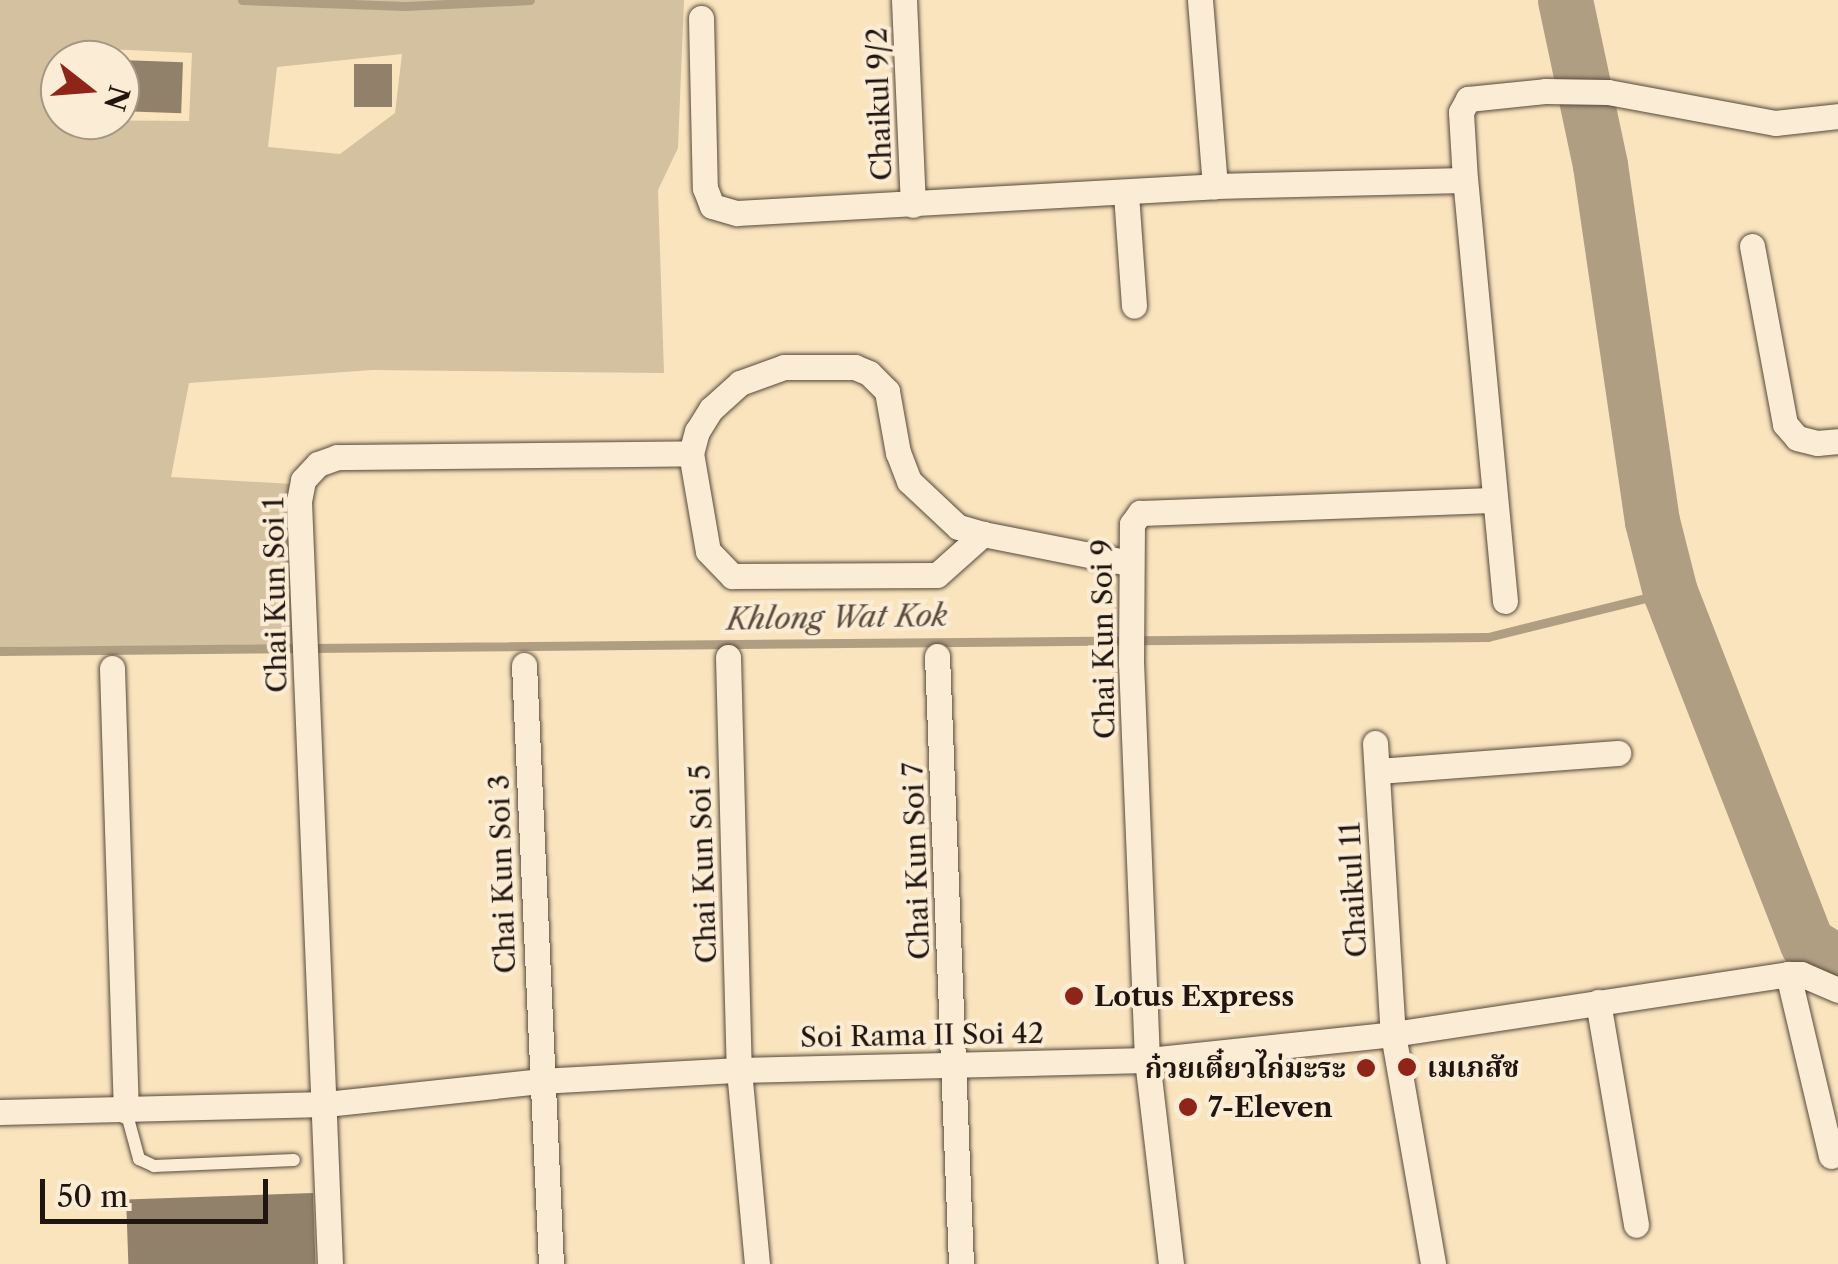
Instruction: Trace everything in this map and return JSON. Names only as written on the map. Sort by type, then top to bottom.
[{"type":"street","name":"Chaikul 9/2","points":[[904,0],[913,205]]},
{"type":"street","points":[[1200,0],[1215,186]]},
{"type":"street","points":[[701,18],[704,188],[712,206],[737,213],[1215,186],[1464,180]]},
{"type":"street","points":[[1505,601],[1464,180],[1461,112],[1468,99],[1545,92],[1608,92],[1775,123],[1838,116]]},
{"type":"street","points":[[1126,194],[1134,306]]},
{"type":"street","points":[[1752,246],[1785,424],[1797,438],[1818,443],[1838,440]]},
{"type":"street","points":[[983,534],[936,575],[732,576],[708,552],[691,453],[711,409],[740,382],[784,367],[855,367],[869,373],[888,391],[898,453],[910,481],[958,527],[1130,564]]},
{"type":"street","name":"Chai Kun Soi 1","points":[[330,1264],[303,619],[299,501],[303,480],[318,464],[337,458],[691,453]]},
{"type":"street","name":"Chai Kun Soi 9","points":[[1172,1264],[1147,1060],[1131,663],[1132,524],[1140,513],[1494,500]]},
{"type":"street","name":"Chai Kun Soi 7","points":[[937,656],[961,1264]]},
{"type":"street","name":"Chai Kun Soi 5","points":[[728,657],[739,1070],[757,1264]]},
{"type":"street","name":"Chai Kun Soi 3","points":[[524,665],[551,1264]]},
{"type":"street","points":[[112,668],[126,1111]]},
{"type":"street","name":"Chaikul 11","points":[[1375,743],[1393,1034],[1433,1264]]},
{"type":"street","points":[[1377,771],[1618,753]]},
{"type":"street","points":[[1788,974],[1830,1156]]},
{"type":"street","name":"Soi Rama II Soi 42","points":[[0,1112],[326,1104],[540,1081],[739,1070],[1147,1060],[1393,1034],[1788,974],[1802,974],[1832,988]]},
{"type":"street","points":[[1598,1002],[1636,1225]]},
{"type":"lane","points":[[126,1111],[139,1159],[154,1166],[294,1160]]},
{"type":"shaded area","points":[[0,0],[684,0],[678,148],[658,190],[664,373],[372,370],[189,383],[171,477],[292,484],[297,645],[0,647]],"holes":[[[402,54],[395,113],[340,154],[268,147],[277,67]]]},
{"type":"building","points":[[140,61],[183,62],[181,113],[140,112]]},
{"type":"building","points":[[354,64],[392,64],[392,107],[354,107]]},
{"type":"building","points":[[313,1193],[315,1264],[128,1264],[126,1200]]},
{"type":"waterway","points":[[242,0],[405,6],[530,0]]},
{"type":"waterway","points":[[1565,0],[1600,165],[1652,521],[1670,592],[1807,943],[1838,963]]},
{"type":"waterway","name":"Khlong Wat Kok","points":[[0,651],[1488,637],[1670,592]]},
{"type":"place","name":"Lotus Express","points":[[1074,996]]},
{"type":"place","name":"เมเภสัช","points":[[1407,1067]]},
{"type":"place","name":"ก๋วยเตี๋ยวไก่มะระ","points":[[1366,1068]]},
{"type":"place","name":"7-Eleven","points":[[1188,1107]]}]
